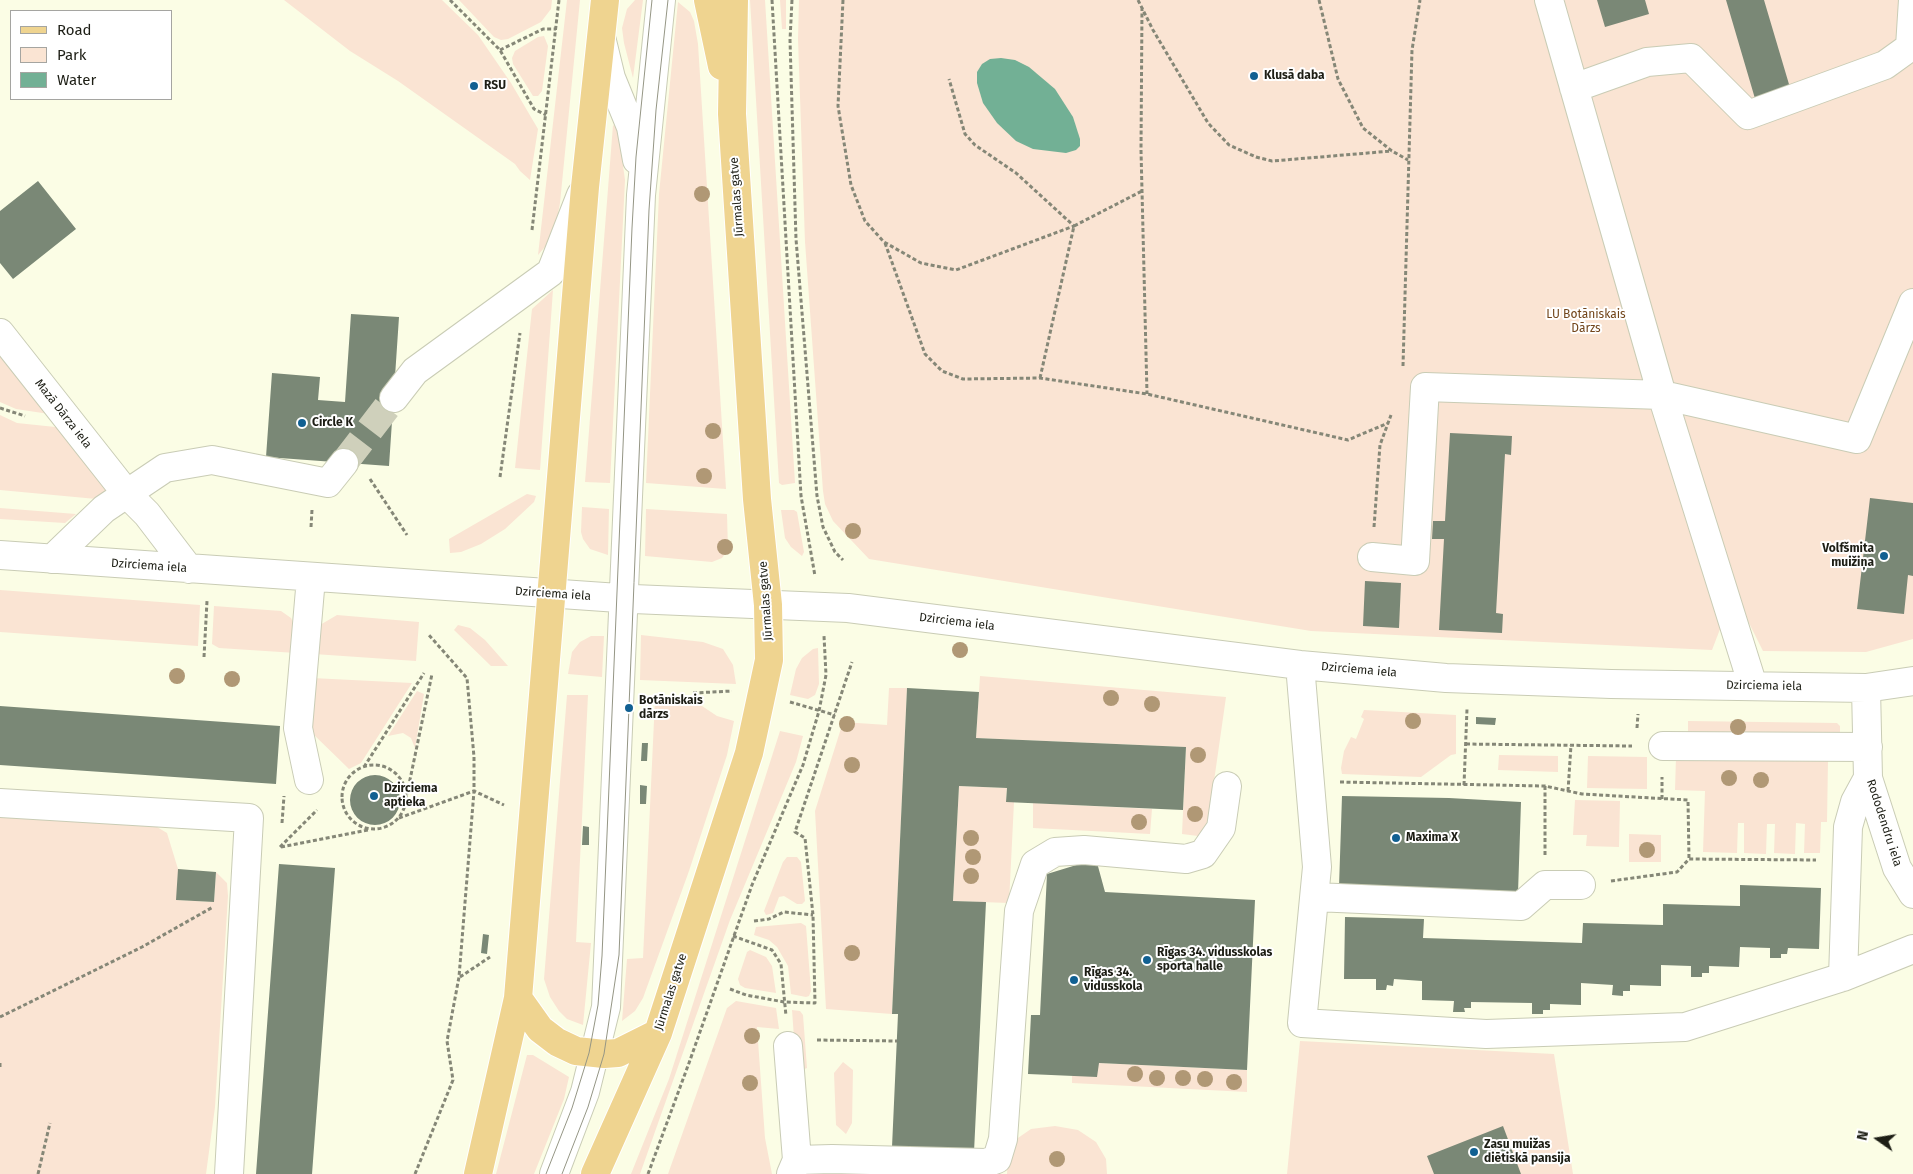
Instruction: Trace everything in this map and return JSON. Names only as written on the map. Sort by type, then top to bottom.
[{"type":"main road","points":[[708,0],[732,114]]},
{"type":"main road","name":"Jūrmalas gatve","points":[[598,1172],[658,1033],[756,727],[769,660],[768,605],[757,499],[732,114],[734,0]]},
{"type":"main road","points":[[478,1174],[518,998],[585,186],[601,35],[607,2]]},
{"type":"main road","points":[[518,998],[540,1029],[557,1042],[576,1051],[596,1054],[618,1053],[658,1033]]},
{"type":"main road","points":[[460,1174],[498,1091]]},
{"type":"street","points":[[554,1174],[585,1092],[596,1054],[606,1007],[641,195],[661,0]]},
{"type":"street","points":[[1549,0],[1662,396],[1753,686]]},
{"type":"street","points":[[1574,88],[1647,62],[1691,58],[1748,115],[1912,56],[1912,0]]},
{"type":"street","points":[[601,35],[608,70],[630,127],[641,195]]},
{"type":"street","points":[[394,398],[415,371],[550,272],[585,186]]},
{"type":"street","points":[[1372,557],[1415,561],[1425,387],[1662,396],[1857,439],[1913,303]]},
{"type":"street","name":"Mazā Dārza iela","points":[[0,333],[126,494],[199,570]]},
{"type":"street","points":[[52,559],[104,510],[165,468],[212,460],[328,483],[344,463]]},
{"type":"street","name":"Dzirciema iela","points":[[0,555],[625,599],[848,608],[1300,665],[1446,678],[1866,688],[1913,681]]},
{"type":"street","points":[[309,780],[298,728],[311,578]]},
{"type":"street","points":[[1300,665],[1318,867],[1302,1023],[1486,1034],[1685,1027],[1843,976],[1913,949]]},
{"type":"street","name":"Rododendru iela","points":[[1866,688],[1868,778],[1897,868],[1913,894]]},
{"type":"street","points":[[1663,746],[1868,747]]},
{"type":"street","points":[[1843,976],[1848,827],[1855,802],[1868,778]]},
{"type":"street","points":[[788,1046],[794,1167],[832,1159],[986,1164],[998,1159],[1003,1139],[1019,911],[1035,864],[1055,852],[1084,850],[1186,858],[1204,854],[1221,828],[1226,786]]},
{"type":"street","points":[[0,803],[249,818],[229,1174]]},
{"type":"street","points":[[1315,897],[1521,906],[1545,885],[1581,885]]},
{"type":"path","points":[[450,0],[500,50],[534,109],[546,115]]},
{"type":"path","points":[[772,0],[801,496],[812,560]]},
{"type":"path","points":[[792,0],[790,40],[796,239],[817,496],[823,527],[835,552],[843,560]]},
{"type":"path","points":[[843,0],[838,106],[851,185],[865,222],[884,242],[921,263],[956,270],[1074,226],[1142,191]]},
{"type":"path","points":[[1138,0],[1153,30],[1208,123],[1229,145],[1256,157],[1272,161],[1392,151]]},
{"type":"path","points":[[1319,0],[1338,79],[1363,128],[1392,151],[1408,160]]},
{"type":"path","points":[[1420,0],[1412,50],[1402,387],[1425,387]]},
{"type":"path","points":[[1142,7],[1142,191],[1146,394]]},
{"type":"path","points":[[500,50],[543,29],[556,29]]},
{"type":"path","points":[[949,79],[965,134],[975,145],[1016,174],[1074,226]]},
{"type":"path","points":[[1040,378],[1074,226]]},
{"type":"path","points":[[884,242],[926,354],[942,371],[963,380],[1040,378],[1146,394],[1348,440],[1388,423]]},
{"type":"path","points":[[1372,557],[1380,445],[1392,414]]},
{"type":"path","points":[[344,463],[370,480],[408,534]]},
{"type":"path","points":[[199,570],[204,657]]},
{"type":"path","points":[[415,1174],[453,1080],[447,1041],[459,977],[474,791],[474,757],[467,678],[428,634]]},
{"type":"path","points":[[648,1174],[690,1063],[752,885],[803,765],[820,705],[826,674],[825,647]]},
{"type":"path","points":[[730,989],[746,995],[784,1002],[815,1003],[813,915],[805,838],[796,832],[852,662]]},
{"type":"path","points":[[340,787],[363,767],[424,673]]},
{"type":"path","points":[[320,807],[280,847],[391,825],[399,818],[405,808],[432,674]]},
{"type":"path","points":[[1464,785],[1468,708]]},
{"type":"path","points":[[1466,744],[1663,746]]},
{"type":"path","points":[[1568,791],[1571,745]]},
{"type":"path","points":[[363,767],[373,765],[393,771],[405,787],[407,797]]},
{"type":"path","points":[[347,780],[342,800],[345,810],[360,826],[370,829]]},
{"type":"path","points":[[1310,780],[1545,786],[1582,794],[1688,800],[1689,859],[1677,872],[1581,885]]},
{"type":"path","points":[[1545,786],[1545,885]]},
{"type":"path","points":[[399,818],[474,791]]},
{"type":"path","points":[[1689,859],[1846,860]]},
{"type":"path","points":[[0,1017],[142,947],[217,905],[245,882]]},
{"type":"path","points":[[754,921],[769,919],[784,912],[813,915]]},
{"type":"path","points":[[733,936],[772,950],[781,964],[788,1046]]},
{"type":"path","points":[[816,1040],[897,1041]]},
{"type":"path","points":[[0,1063],[0,1069]]},
{"type":"path","points":[[38,1174],[50,1124]]},
{"type":"green space","name":"RSU","points":[[284,0],[442,0],[478,35],[511,83],[538,129],[530,180],[515,164],[398,81],[350,51]]},
{"type":"green space","points":[[459,0],[552,0],[551,9],[541,22],[508,39],[501,40],[494,37]]},
{"type":"green space","points":[[567,0],[580,0],[560,203],[551,240],[538,255]]},
{"type":"green space","points":[[635,0],[643,0],[633,78],[622,28],[627,9]]},
{"type":"green space","points":[[750,0],[765,0],[795,483],[782,485],[779,483]]},
{"type":"green space","points":[[780,0],[786,0],[786,29],[782,29]]},
{"type":"green space","name":"LU Botāniskais Dārzs","points":[[799,0],[1913,0],[1913,639],[1866,652],[1763,651],[1744,613],[1722,624],[1712,650],[1311,631],[869,559],[833,521],[825,504],[823,491],[805,242],[798,39]]},
{"type":"green space","points":[[678,2],[690,12],[694,21],[698,44],[726,489],[646,483],[659,194]]},
{"type":"green space","points":[[544,36],[548,46],[542,91],[538,96],[533,96],[513,64],[512,58],[515,51],[538,37]]},
{"type":"green space","points":[[613,125],[618,129],[625,180],[610,483],[585,482]]},
{"type":"green space","points":[[553,290],[540,470],[515,468],[532,309]]},
{"type":"green space","points":[[0,353],[49,414],[16,409],[0,402]]},
{"type":"green space","points":[[0,415],[17,423],[65,428],[108,488],[107,500],[0,490]]},
{"type":"green space","points":[[527,494],[536,496],[534,502],[505,529],[481,544],[461,552],[450,553],[449,539]]},
{"type":"green space","points":[[582,507],[609,509],[608,555],[590,549],[583,539],[581,532]]},
{"type":"green space","points":[[0,508],[76,514],[65,523],[0,519]]},
{"type":"green space","points":[[646,509],[727,514],[728,550],[722,558],[712,562],[645,556]]},
{"type":"green space","points":[[781,510],[794,510],[797,512],[804,552],[802,556],[791,547],[785,538]]},
{"type":"green space","points":[[0,590],[200,605],[198,646],[0,632]]},
{"type":"green space","points":[[214,606],[281,611],[291,618],[297,631],[296,653],[219,648],[212,644]]},
{"type":"green space","points":[[337,615],[419,622],[416,661],[314,654],[320,625]]},
{"type":"green space","points":[[458,625],[470,628],[485,640],[508,666],[491,666],[454,630]]},
{"type":"green space","points":[[641,635],[703,642],[723,649],[733,665],[736,684],[640,680]]},
{"type":"green space","points":[[591,636],[604,636],[602,677],[568,674],[572,652],[580,642]]},
{"type":"green space","points":[[818,648],[819,684],[815,695],[808,699],[790,695],[796,669],[802,658],[813,649]]},
{"type":"green space","points":[[980,676],[1226,697],[1206,837],[1182,834],[1186,747],[976,738]]},
{"type":"green space","points":[[312,678],[412,683],[361,763],[349,769],[311,732]]},
{"type":"green space","points":[[889,688],[907,688],[892,1014],[826,1009],[815,811],[843,722],[887,725]]},
{"type":"green space","points":[[417,691],[424,694],[415,748],[411,738],[403,733],[388,736]]},
{"type":"green space","points":[[567,695],[588,695],[576,942],[591,943],[583,1025],[567,1019],[559,1011],[550,997],[544,979]]},
{"type":"green space","points":[[655,699],[677,699],[696,702],[717,716],[734,721],[727,755],[689,871],[643,998],[635,1011],[622,1021],[627,959],[643,958]]},
{"type":"green space","points":[[1364,710],[1456,715],[1456,754],[1451,755],[1421,777],[1342,774],[1341,768],[1344,751],[1351,737],[1356,739],[1364,719],[1361,717]]},
{"type":"green space","points":[[1688,721],[1837,723],[1840,726],[1840,734],[1688,733]]},
{"type":"green space","points":[[780,731],[803,736],[796,762],[730,920],[640,1174],[631,1174],[669,1079]]},
{"type":"green space","points":[[1499,755],[1558,756],[1558,772],[1498,770]]},
{"type":"green space","points":[[1588,756],[1647,757],[1647,789],[1587,788]]},
{"type":"green space","points":[[1676,757],[1828,761],[1827,822],[1821,822],[1820,853],[1804,853],[1805,824],[1796,823],[1795,854],[1774,853],[1775,824],[1767,824],[1766,854],[1744,853],[1744,823],[1738,823],[1737,853],[1703,852],[1705,791],[1675,790]]},
{"type":"green space","points":[[959,786],[1007,788],[1006,801],[1014,802],[1009,903],[953,901]]},
{"type":"green space","points":[[1575,800],[1620,801],[1619,847],[1586,846],[1587,835],[1573,835]]},
{"type":"green space","points":[[1033,803],[1152,809],[1150,834],[1033,828]]},
{"type":"green space","points":[[0,814],[152,824],[167,833],[178,869],[177,900],[214,902],[216,872],[227,883],[228,896],[215,1107],[206,1174],[0,1174]]},
{"type":"green space","points":[[1629,834],[1661,835],[1661,862],[1629,862]]},
{"type":"green space","points":[[787,857],[797,857],[801,862],[805,901],[802,904],[797,904],[784,896],[779,897],[773,913],[766,915],[764,911],[783,862]]},
{"type":"green space","points":[[801,923],[806,926],[811,991],[809,996],[806,997],[791,994],[788,966],[777,947],[769,940],[754,935],[756,927]]},
{"type":"green space","points":[[750,950],[766,957],[772,966],[776,993],[745,988],[740,985],[738,979],[747,952]]},
{"type":"green space","points":[[736,1001],[776,1008],[779,1029],[757,1027],[765,1138],[772,1174],[668,1174],[727,1008]]},
{"type":"green space","points":[[792,1010],[800,1011],[803,1015],[807,1068],[802,1070],[796,1065]]},
{"type":"green space","points":[[1300,1041],[1554,1054],[1573,1174],[1287,1174]]},
{"type":"green space","points":[[527,1055],[533,1055],[569,1077],[564,1099],[534,1174],[496,1174]]},
{"type":"green space","points":[[843,1062],[853,1070],[852,1123],[846,1134],[836,1125],[834,1073]]},
{"type":"green space","points":[[1099,1063],[1247,1070],[1247,1092],[1072,1083],[1072,1076]]},
{"type":"green space","points":[[1055,1126],[1078,1130],[1096,1142],[1106,1159],[1107,1174],[1007,1174],[1008,1155],[1015,1140],[1031,1129]]},
{"type":"water","points":[[990,59],[1015,60],[1029,67],[1055,89],[1073,117],[1080,139],[1080,146],[1076,150],[1066,153],[1033,149],[1016,141],[997,123],[983,103],[977,83],[977,72],[982,64]]},
{"type":"building","points":[[1597,0],[1645,0],[1649,14],[1605,27]]},
{"type":"building","points":[[1726,0],[1764,0],[1791,91],[1756,102]]},
{"type":"building","points":[[38,181],[76,229],[13,279],[0,263],[0,211]]},
{"type":"building","points":[[351,314],[399,317],[389,466],[266,457],[272,373],[320,377],[318,400],[345,402]]},
{"type":"building","points":[[1450,433],[1512,436],[1511,455],[1505,454],[1496,613],[1503,614],[1502,633],[1439,630],[1444,539],[1432,539],[1433,521],[1445,521]]},
{"type":"building","points":[[1870,498],[1913,503],[1913,576],[1908,575],[1904,614],[1857,609]]},
{"type":"building","points":[[1365,581],[1401,583],[1399,628],[1363,626]]},
{"type":"building","points":[[907,688],[979,692],[976,738],[1186,747],[1183,810],[1006,802],[1007,788],[959,786],[953,901],[986,902],[974,1152],[892,1147],[898,1014],[892,1014]]},
{"type":"building","points":[[0,706],[280,726],[276,784],[0,765]]},
{"type":"building","points":[[1476,717],[1496,718],[1495,725],[1476,724]]},
{"type":"building","points":[[642,743],[648,743],[647,761],[641,761]]},
{"type":"building","points":[[370,775],[380,775],[393,782],[400,795],[400,805],[393,818],[380,825],[370,825],[361,821],[354,814],[350,805],[350,795],[354,786],[361,779]]},
{"type":"building","points":[[640,785],[647,786],[646,804],[640,804]]},
{"type":"building","points":[[1342,796],[1449,798],[1521,802],[1518,893],[1339,887]]},
{"type":"building","points":[[583,826],[589,827],[589,845],[582,845]]},
{"type":"building","name":"Rīgas 34. vidusskolas sporta halle","points":[[1096,859],[1105,892],[1255,900],[1247,1070],[1099,1063],[1097,1077],[1028,1074],[1031,1015],[1040,1015],[1047,874]]},
{"type":"building","points":[[279,864],[335,868],[312,1174],[256,1174]]},
{"type":"building","points":[[178,869],[216,872],[214,902],[176,900]]},
{"type":"building","points":[[1740,885],[1821,888],[1819,949],[1788,948],[1787,954],[1781,954],[1781,958],[1770,958],[1770,948],[1740,947],[1739,967],[1709,966],[1709,973],[1702,973],[1702,977],[1691,977],[1691,966],[1661,965],[1661,986],[1630,985],[1630,991],[1623,991],[1623,996],[1612,995],[1613,985],[1581,983],[1581,1005],[1550,1004],[1550,1010],[1543,1010],[1543,1014],[1532,1014],[1532,1003],[1471,1002],[1471,1008],[1464,1008],[1465,1012],[1453,1012],[1454,1001],[1422,1000],[1422,981],[1394,979],[1393,986],[1387,985],[1386,990],[1376,990],[1376,979],[1344,979],[1345,917],[1424,919],[1423,938],[1582,943],[1583,923],[1663,925],[1663,904],[1740,906]]},
{"type":"building","points":[[483,934],[489,935],[487,954],[481,953]]},
{"type":"building","name":"Zasu muižas diētiskā pansija","points":[[1503,1126],[1521,1174],[1434,1174],[1427,1156]]},
{"type":"tunnel","points":[[344,463],[394,398]]},
{"type":"tram line","points":[[546,1174],[572,1108],[589,1053],[598,1005],[602,956],[632,228],[636,157],[652,0]]},
{"type":"tram line","points":[[562,1174],[588,1107],[604,1054],[619,955],[649,210],[656,110],[668,0]]},
{"type":"place","name":"Klusā daba","points":[[1254,76]]},
{"type":"place","name":"RSU","points":[[474,86]]},
{"type":"place","name":"Circle K","points":[[302,423]]},
{"type":"place","name":"Volfšmita muižiņa","points":[[1884,556]]},
{"type":"place","name":"Botāniskais dārzs","points":[[629,708]]},
{"type":"place","name":"Dzirciema aptieka","points":[[374,796]]},
{"type":"place","name":"Maxima X","points":[[1396,838]]},
{"type":"place","name":"Rīgas 34. vidusskolas sporta halle","points":[[1147,960]]},
{"type":"place","name":"Rīgas 34. vidusskola","points":[[1074,980]]},
{"type":"place","name":"Zasu muižas diētiskā pansija","points":[[1474,1152]]}]
